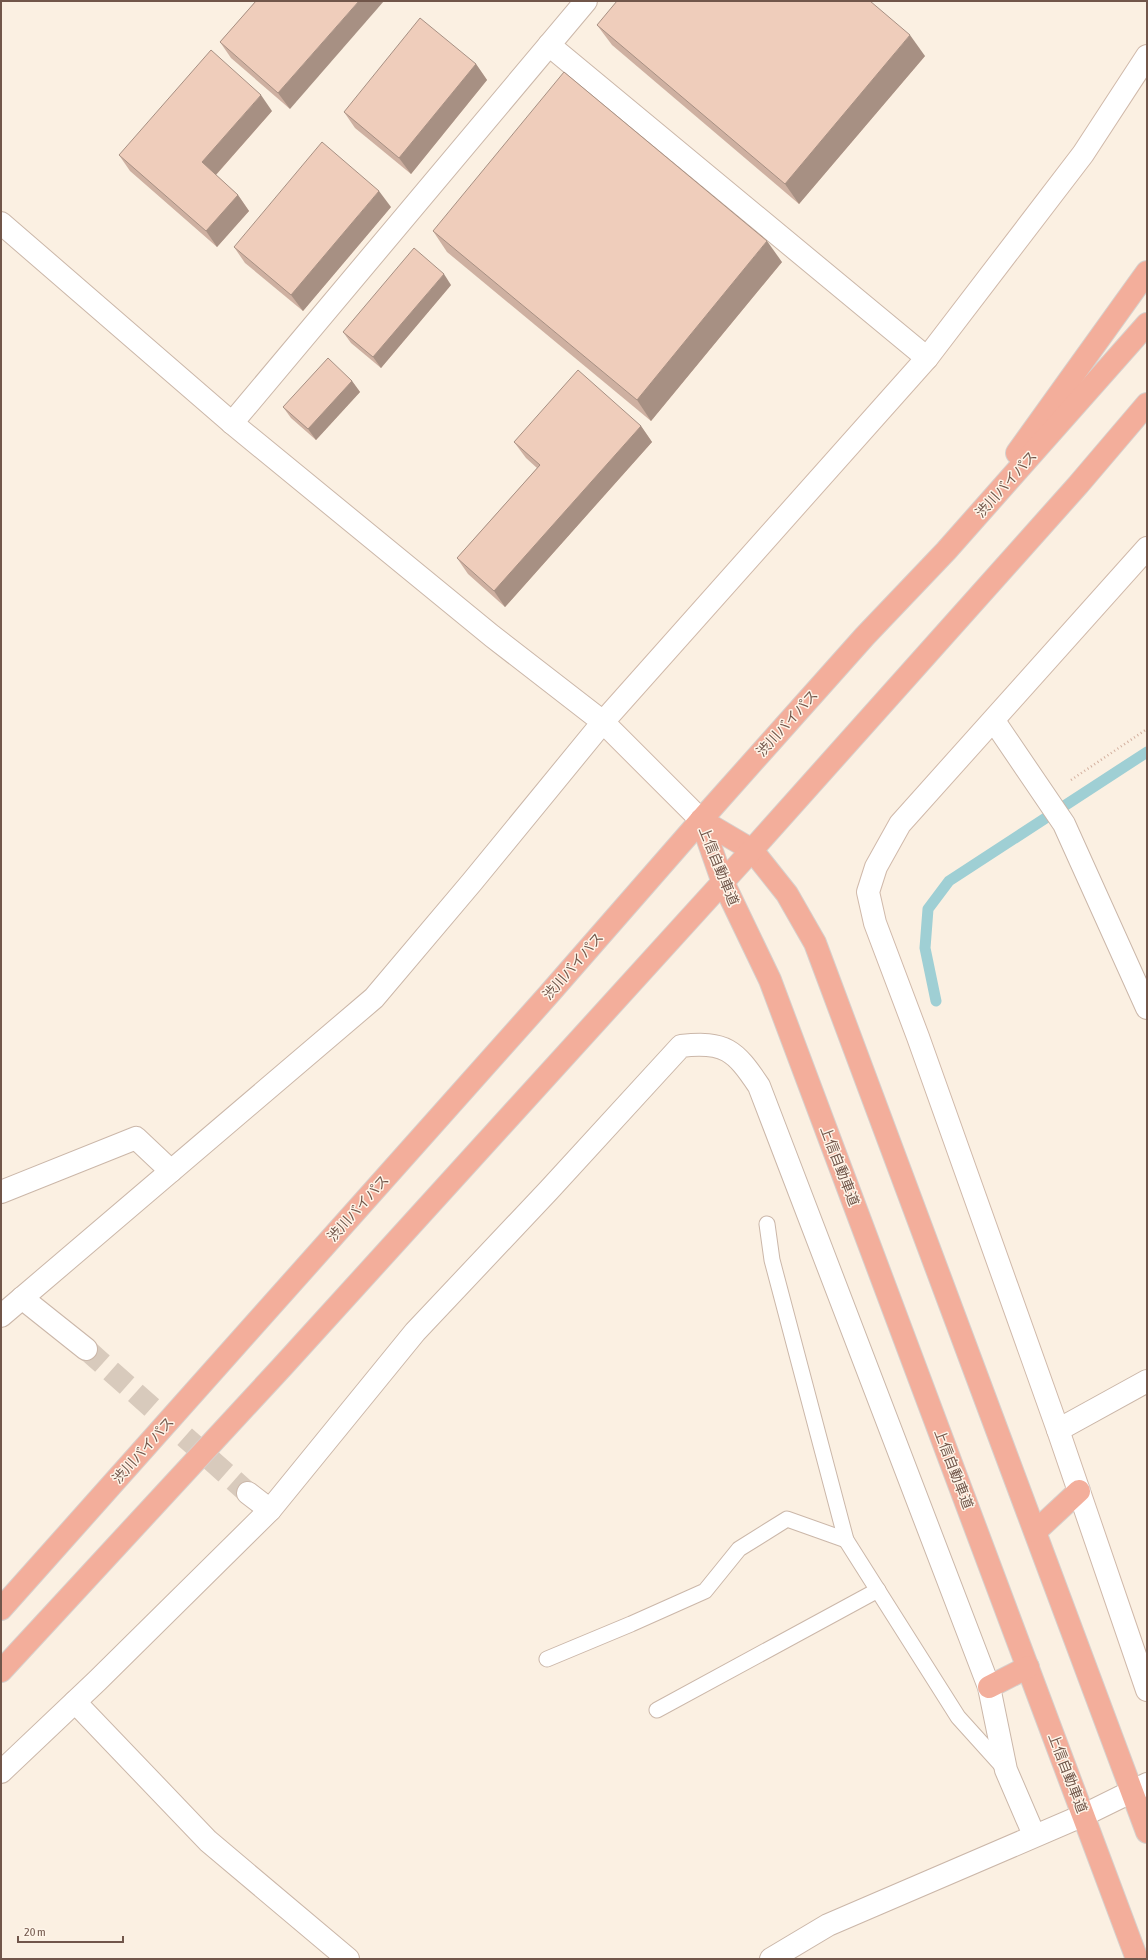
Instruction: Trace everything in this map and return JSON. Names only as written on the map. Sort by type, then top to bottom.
[{"type":"highway","points":[[946,551],[1147,272]]},
{"type":"highway","name":"渋川バイパス","points":[[1,1609],[544,1000],[701,820],[865,636],[946,551],[1147,324]]},
{"type":"highway","points":[[1,1671],[282,1367],[722,880],[752,850],[1078,486],[1147,404]]},
{"type":"highway","name":"上信自動車道","points":[[701,820],[752,850],[787,894],[815,943],[1036,1531],[1140,1787],[1147,1832]]},
{"type":"highway","name":"上信自動車道","points":[[701,820],[722,880],[770,980],[1137,1959]]},
{"type":"highway","points":[[1036,1531],[1079,1491]]},
{"type":"highway","points":[[989,1687],[1028,1667]]},
{"type":"street","points":[[232,423],[586,1]]},
{"type":"street","points":[[549,45],[927,358]]},
{"type":"street","points":[[1,1316],[374,998],[472,882],[603,722],[927,358],[1083,154],[1147,56]]},
{"type":"street","points":[[1,223],[232,423],[492,636],[603,722],[701,820]]},
{"type":"street","points":[[1147,548],[994,721],[900,824],[876,867],[868,892],[875,923],[918,1037],[1058,1430],[1147,1690]]},
{"type":"street","points":[[994,721],[1064,824],[1147,1008]]},
{"type":"street","points":[[1,1772],[75,1702],[270,1510],[415,1332],[550,1190],[681,1046],[704,1043],[729,1050],[746,1067],[759,1086],[989,1687],[1006,1770],[1034,1835]]},
{"type":"street","points":[[1,1192],[136,1138],[171,1171]]},
{"type":"street","points":[[22,1298],[86,1349]]},
{"type":"street","points":[[1058,1430],[1147,1381]]},
{"type":"street","points":[[248,1493],[270,1510]]},
{"type":"street","points":[[75,1702],[208,1841],[348,1959]]},
{"type":"street","points":[[771,1959],[828,1925],[1034,1835],[1084,1815],[1140,1787]]},
{"type":"lane","points":[[767,1224],[772,1260],[846,1540],[958,1717],[1006,1770]]},
{"type":"lane","points":[[547,1659],[705,1591],[739,1549],[787,1519],[846,1540]]},
{"type":"lane","points":[[657,1710],[878,1590]]},
{"type":"path","points":[[1045,797],[1147,729]]},
{"type":"building","points":[[256,1],[359,1],[278,93],[220,42]]},
{"type":"building","points":[[617,1],[870,1],[910,35],[785,184],[597,25]]},
{"type":"building","points":[[420,18],[476,64],[399,158],[344,112]]},
{"type":"building","points":[[211,50],[261,95],[202,162],[238,195],[206,231],[119,155]]},
{"type":"building","points":[[564,72],[767,241],[637,400],[433,231]]},
{"type":"building","points":[[322,142],[379,191],[291,295],[234,247]]},
{"type":"building","points":[[414,248],[444,274],[373,357],[343,332]]},
{"type":"building","points":[[328,358],[352,381],[308,429],[283,407]]},
{"type":"building","points":[[578,370],[641,426],[494,591],[457,558],[540,465],[514,442]]},
{"type":"waterway","points":[[936,1001],[925,948],[928,909],[949,881],[1147,752]]},
{"type":"tunnel","points":[[86,1349],[248,1493]]}]
